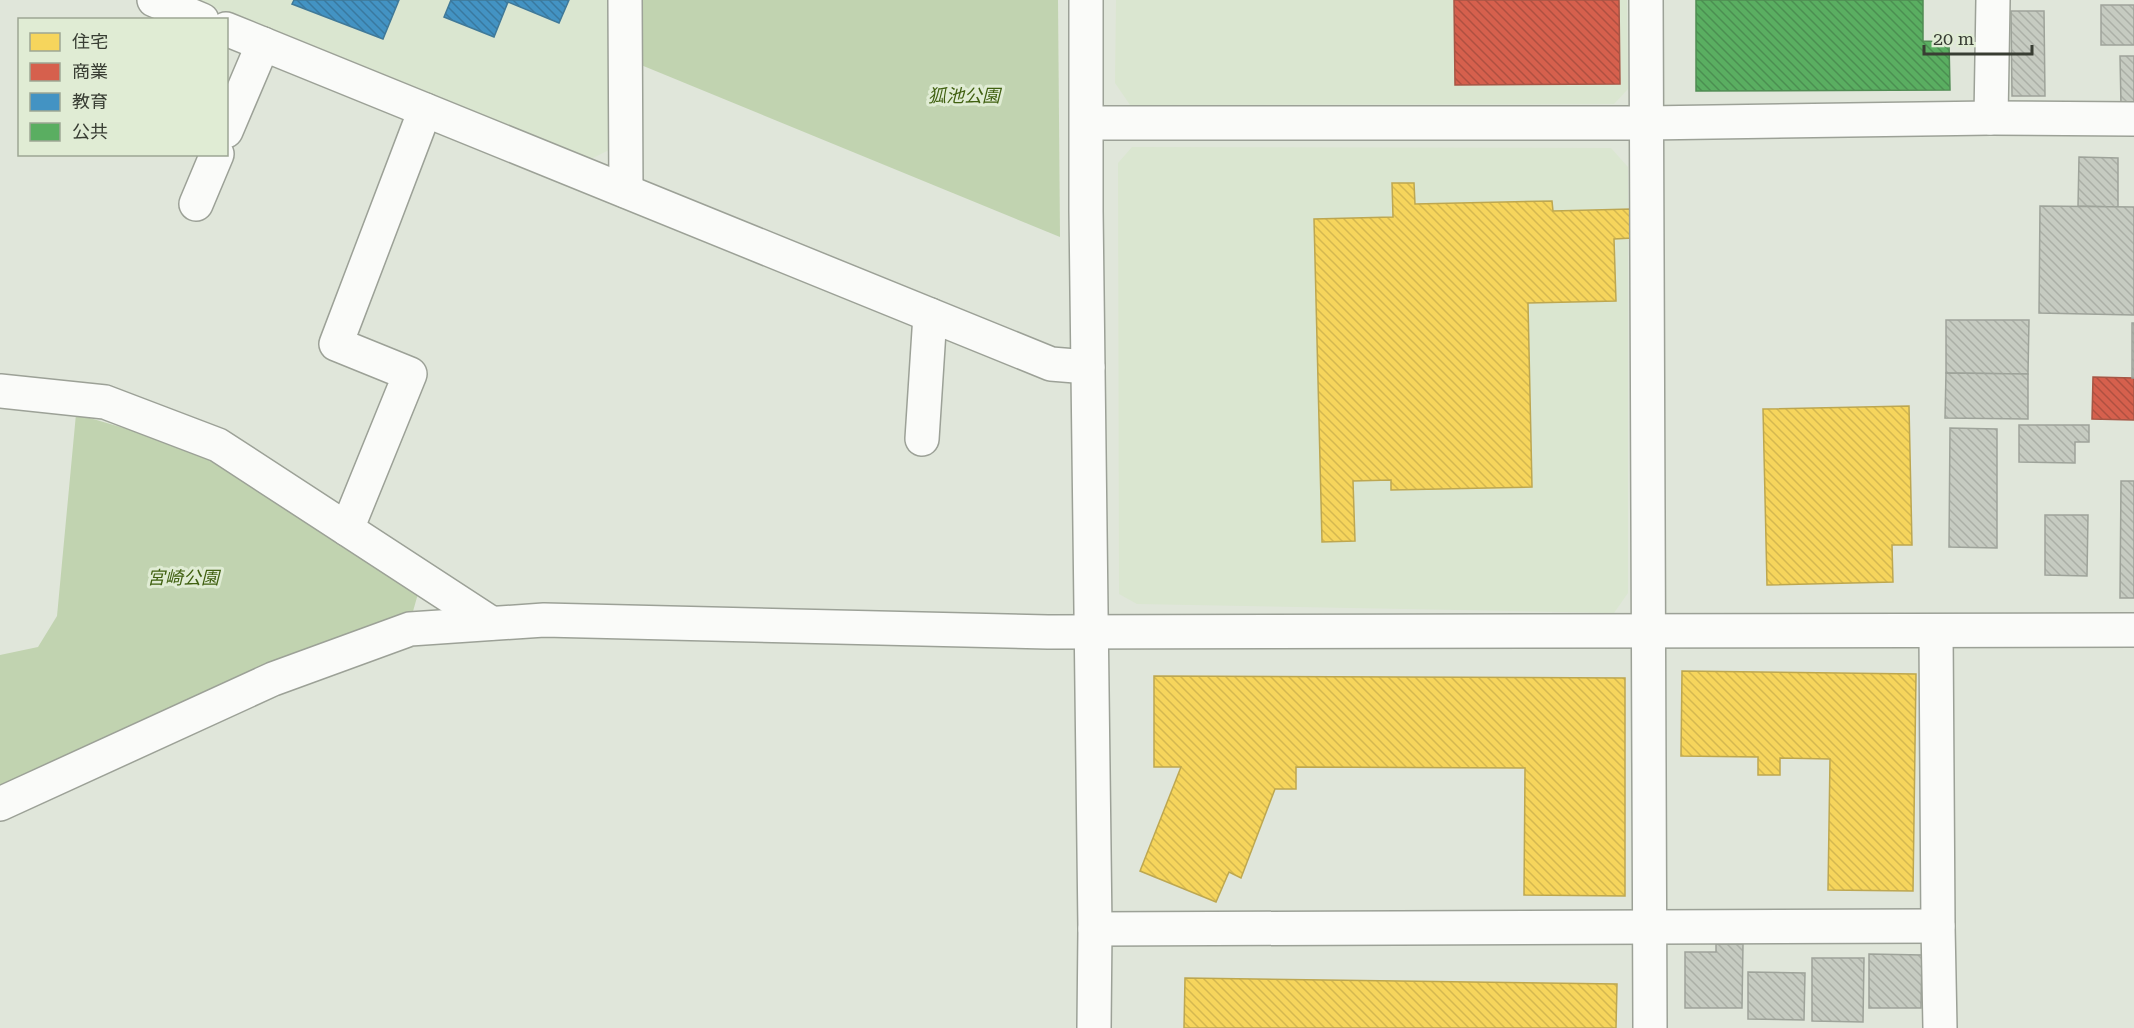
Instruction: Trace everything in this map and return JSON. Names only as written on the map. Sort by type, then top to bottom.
[{"type":"street","points":[[154,0],[197,18]]},
{"type":"street","points":[[625,0],[626,191]]},
{"type":"street","points":[[1086,0],[1094,1028]]},
{"type":"street","points":[[1646,0],[1650,1028]]},
{"type":"street","points":[[1991,118],[1993,0]]},
{"type":"street","points":[[228,30],[1051,364],[1088,367]]},
{"type":"street","points":[[228,126],[262,44]]},
{"type":"street","points":[[347,529],[410,374],[336,345],[425,110]]},
{"type":"street","points":[[1087,123],[1647,123],[1991,118],[2134,119]]},
{"type":"street","points":[[196,204],[216,156]]},
{"type":"street","points":[[922,439],[930,315]]},
{"type":"street","points":[[0,391],[105,402],[218,445],[491,623]]},
{"type":"street","points":[[0,804],[283,675],[410,629],[556,620],[1090,631],[1936,632],[2134,630]]},
{"type":"street","points":[[1936,632],[1940,1028]]},
{"type":"street","points":[[1095,929],[1938,926]]},
{"type":"shaded area","points":[[195,0],[608,0],[609,150],[589,160]]},
{"type":"shaded area","points":[[1116,0],[1627,0],[1628,89],[1614,104],[1130,105],[1115,83]]},
{"type":"shaded area","points":[[1132,147],[1611,148],[1628,167],[1628,593],[1614,613],[1137,604],[1119,594],[1118,163]]},
{"type":"green space","name":"狐池公園","points":[[641,0],[1058,0],[1060,237],[641,65]]},
{"type":"green space","name":"宮崎公園","points":[[76,414],[223,457],[419,590],[412,615],[0,788],[0,655],[38,647],[57,616]]},
{"type":"building: 住宅","points":[[1392,183],[1414,183],[1415,204],[1552,201],[1553,211],[1631,209],[1632,238],[1614,239],[1616,301],[1528,303],[1532,487],[1391,490],[1391,480],[1353,481],[1355,541],[1322,542],[1314,219],[1393,217]]},
{"type":"building: 住宅","points":[[1909,406],[1912,545],[1892,545],[1893,582],[1767,585],[1763,409]]},
{"type":"building: 住宅","points":[[1682,671],[1916,674],[1913,891],[1828,890],[1830,759],[1780,758],[1780,775],[1758,775],[1758,757],[1681,756]]},
{"type":"building: 住宅","points":[[1154,676],[1625,678],[1625,896],[1524,895],[1525,768],[1296,767],[1296,789],[1275,789],[1241,878],[1229,872],[1216,902],[1140,871],[1181,767],[1154,767]]},
{"type":"building: 住宅","points":[[1185,978],[1617,984],[1616,1028],[1184,1028]]},
{"type":"building: 商業","points":[[1454,0],[1619,0],[1620,84],[1455,85]]},
{"type":"building: 商業","points":[[2093,377],[2134,378],[2134,420],[2092,419]]},
{"type":"building: 教育","points":[[294,0],[399,0],[383,39],[292,4]]},
{"type":"building: 教育","points":[[451,0],[569,0],[559,23],[508,2],[494,37],[444,17]]},
{"type":"building: 公共","points":[[1696,0],[1923,0],[1923,41],[1949,42],[1950,90],[1696,91]]},
{"type":"building: その他","points":[[2101,5],[2134,5],[2134,45],[2101,45]]},
{"type":"building: その他","points":[[2011,11],[2044,11],[2045,96],[2012,96]]},
{"type":"building: その他","points":[[2120,56],[2134,56],[2134,105],[2121,105]]},
{"type":"building: その他","points":[[2079,157],[2118,158],[2118,207],[2078,206]]},
{"type":"building: その他","points":[[2040,206],[2134,207],[2134,315],[2039,313]]},
{"type":"building: その他","points":[[1946,320],[2029,320],[2028,374],[1946,373]]},
{"type":"building: その他","points":[[2132,323],[2134,323],[2134,378],[2132,378]]},
{"type":"building: その他","points":[[1946,373],[2028,374],[2028,419],[1945,418]]},
{"type":"building: その他","points":[[2019,425],[2089,425],[2089,442],[2075,442],[2075,463],[2019,462]]},
{"type":"building: その他","points":[[1950,428],[1997,429],[1997,548],[1949,547]]},
{"type":"building: その他","points":[[2121,481],[2134,481],[2134,598],[2120,598]]},
{"type":"building: その他","points":[[2045,515],[2088,515],[2087,576],[2045,575]]},
{"type":"building: その他","points":[[1716,944],[1743,944],[1742,1008],[1685,1008],[1685,952],[1716,952]]},
{"type":"building: その他","points":[[1869,954],[1922,955],[1921,1008],[1869,1008]]},
{"type":"building: その他","points":[[1812,958],[1864,958],[1863,1022],[1812,1021]]},
{"type":"building: その他","points":[[1748,972],[1805,973],[1804,1020],[1748,1019]]}]
